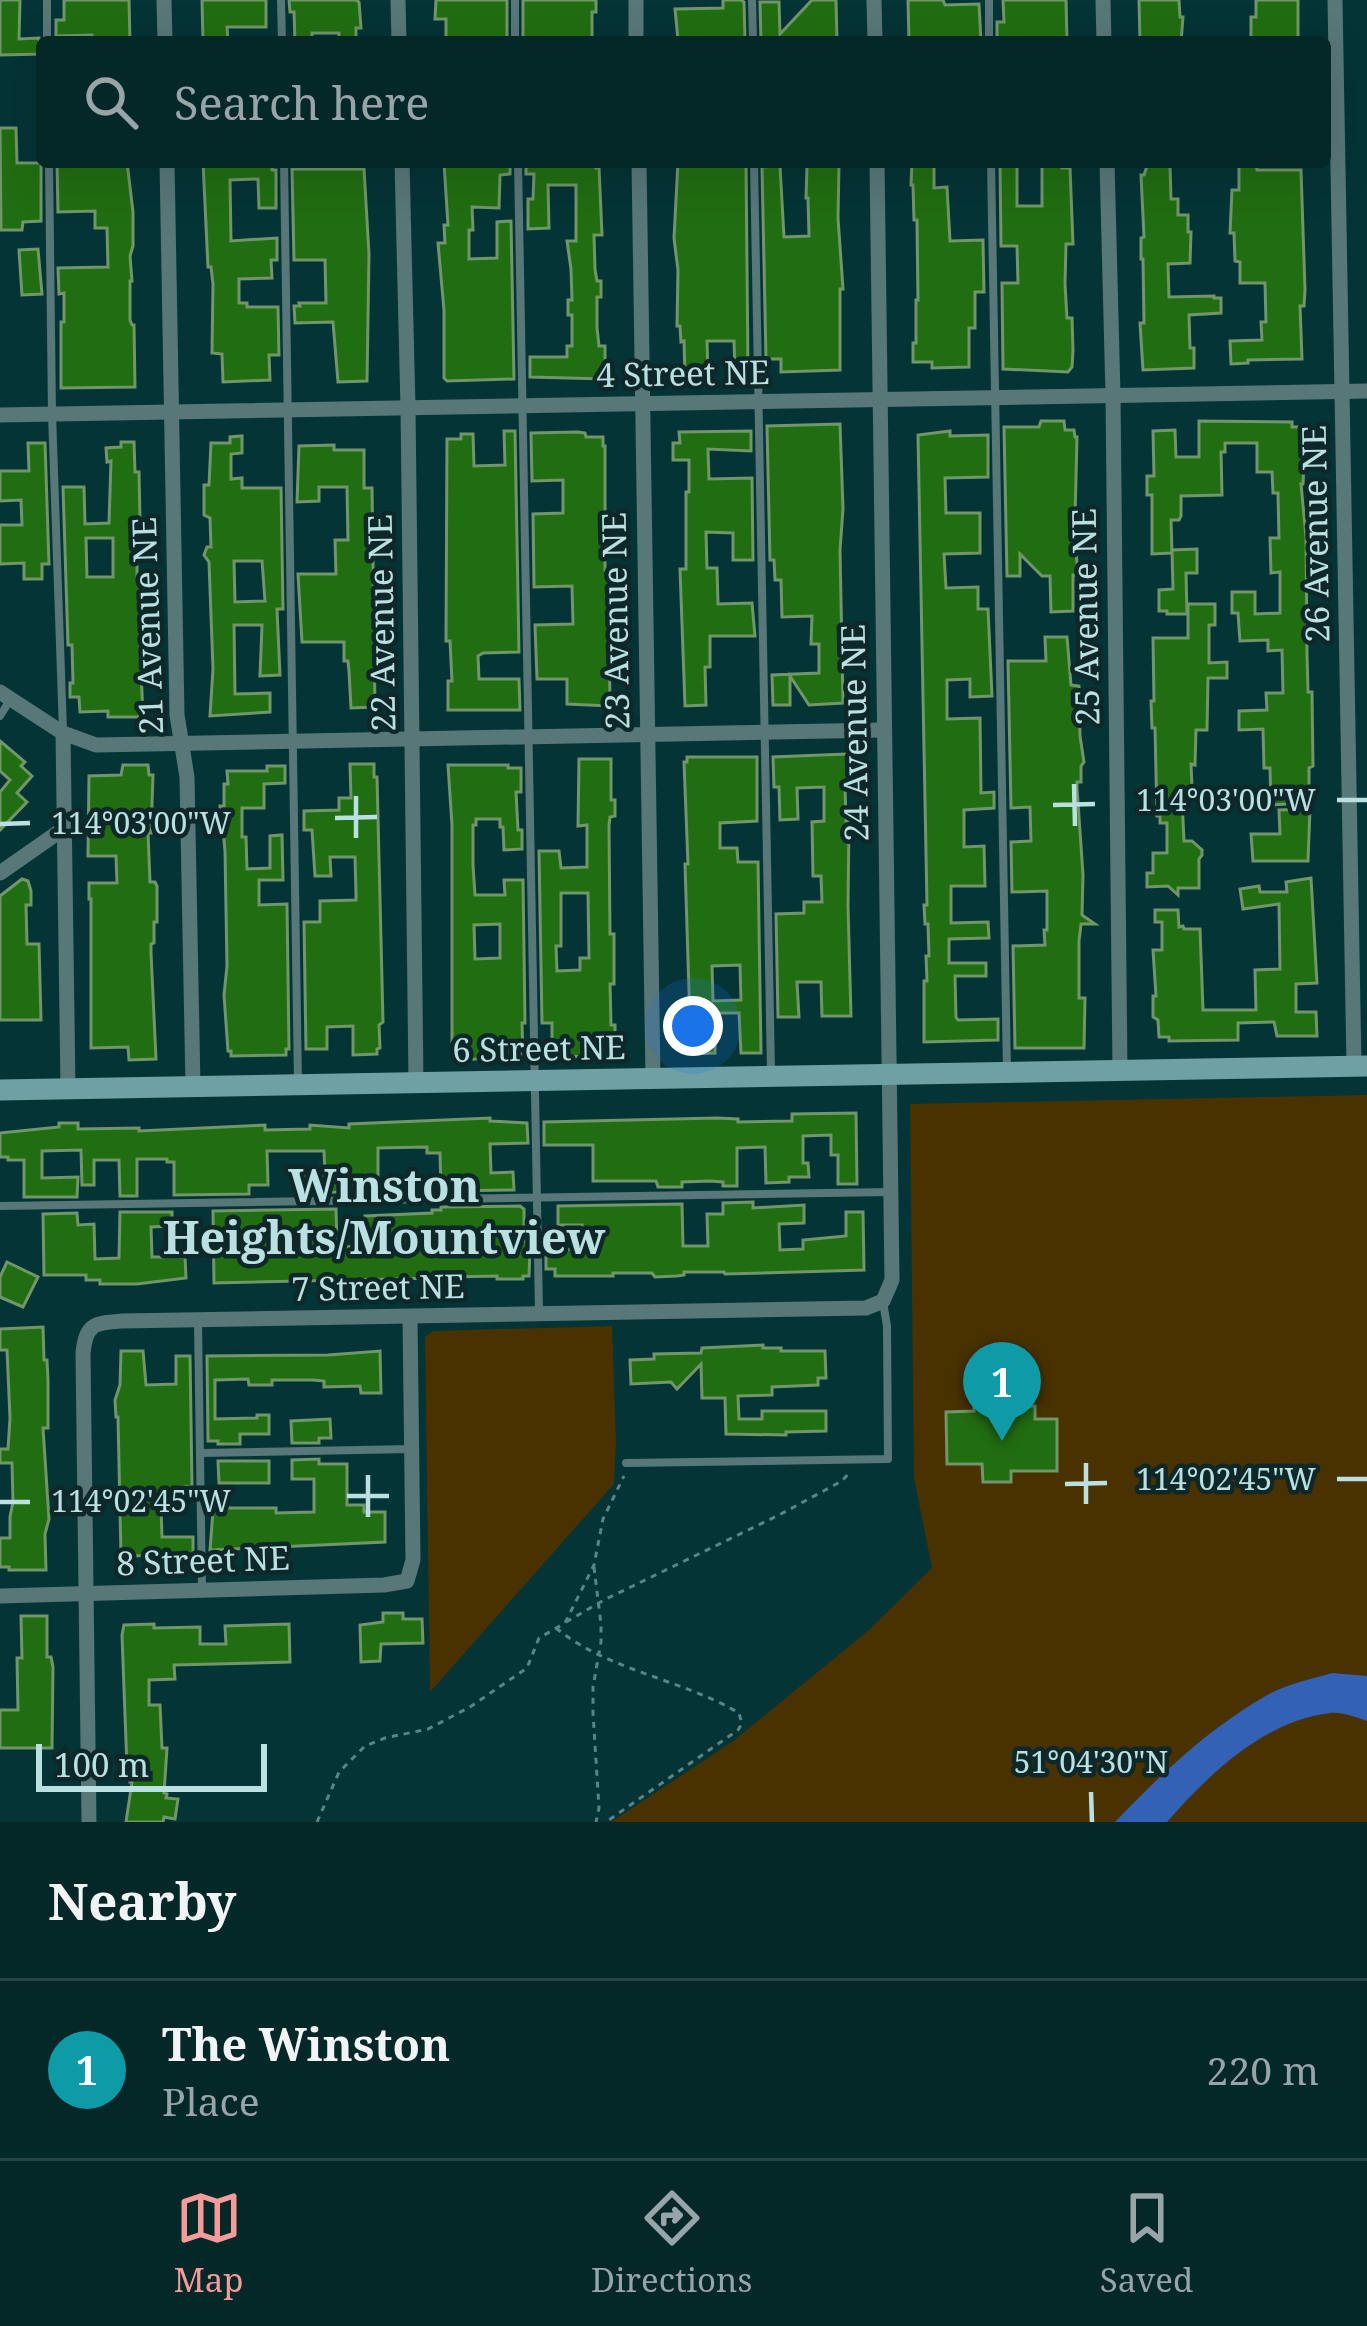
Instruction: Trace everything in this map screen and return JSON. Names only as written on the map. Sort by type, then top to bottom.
[{"type":"street","points":[[164,0],[165,36]]},
{"type":"street","points":[[398,0],[399,36]]},
{"type":"street","points":[[636,0],[636,36]]},
{"type":"street","points":[[874,0],[875,36]]},
{"type":"street","points":[[1103,0],[1104,36]]},
{"type":"street","name":"26 Avenue NE","points":[[1335,0],[1361,1066]]},
{"type":"street","name":"21 Avenue NE","points":[[167,168],[177,715],[188,777],[193,1087]]},
{"type":"street","name":"22 Avenue NE","points":[[402,168],[416,1083]]},
{"type":"street","name":"23 Avenue NE","points":[[639,168],[652,1080]]},
{"type":"street","name":"24 Avenue NE","points":[[877,168],[892,1280],[883,1301]]},
{"type":"street","name":"25 Avenue NE","points":[[1107,168],[1120,1072]]},
{"type":"street","name":"4 Street NE","points":[[0,416],[1367,391]]},
{"type":"street","points":[[6,695],[63,733],[96,745],[884,730]]},
{"type":"street","points":[[63,733],[68,1089]]},
{"type":"street","points":[[0,873],[63,829]]},
{"type":"street","name":"6 Street NE","points":[[0,1090],[1361,1066]]},
{"type":"street","name":"7 Street NE","points":[[86,1593],[83,1353],[89,1328],[102,1322],[866,1308],[883,1301]]},
{"type":"street","points":[[410,1318],[412,1449]]},
{"type":"street","name":"8 Street NE","points":[[0,1596],[407,1581],[413,1560],[412,1449]]},
{"type":"street","points":[[86,1593],[89,1822]]},
{"type":"lane","points":[[46,0],[47,36]]},
{"type":"lane","points":[[281,0],[282,36]]},
{"type":"lane","points":[[514,0],[515,36]]},
{"type":"lane","points":[[752,0],[753,36]]},
{"type":"lane","points":[[989,0],[989,36]]},
{"type":"lane","points":[[49,168],[63,733]]},
{"type":"lane","points":[[284,168],[298,1085]]},
{"type":"lane","points":[[518,168],[539,1313]]},
{"type":"lane","points":[[754,168],[771,1078]]},
{"type":"lane","points":[[991,168],[1007,1074]]},
{"type":"lane","points":[[0,716],[6,695]]},
{"type":"lane","points":[[0,1206],[891,1192]]},
{"type":"lane","points":[[626,1463],[888,1459],[883,1301]]},
{"type":"lane","points":[[198,1320],[202,1589]]},
{"type":"lane","points":[[200,1453],[412,1449]]},
{"type":"path","points":[[317,1822],[339,1772],[365,1746],[428,1729],[470,1707],[527,1668],[539,1638],[842,1481],[862,1459]]},
{"type":"path","points":[[565,1623],[594,1565],[603,1519],[622,1483],[626,1463]]},
{"type":"path","points":[[594,1565],[601,1642],[592,1713],[596,1822]]},
{"type":"path","points":[[556,1628],[597,1653],[728,1706],[739,1713],[742,1724],[606,1822]]},
{"type":"shaded area","points":[[1367,1095],[1367,1822],[611,1822],[732,1742],[869,1630],[932,1568],[914,1478],[910,1104]]},
{"type":"shaded area","points":[[612,1326],[614,1484],[430,1692],[425,1337],[433,1331]]},
{"type":"water","points":[[1332,1673],[1367,1676],[1367,1721],[1330,1713],[1283,1727],[1240,1752],[1167,1822],[1115,1822],[1226,1721],[1276,1690]]},
{"type":"building","points":[[0,0],[20,0],[19,39],[36,38],[36,54],[0,55]]},
{"type":"building","points":[[64,0],[129,0],[130,36],[56,36],[56,20],[64,20]]},
{"type":"building","points":[[202,0],[266,0],[266,27],[227,27],[228,36],[203,36]]},
{"type":"building","points":[[289,0],[356,0],[361,28],[356,28],[356,36],[295,36],[294,12],[290,12]]},
{"type":"building","points":[[436,0],[507,0],[507,36],[446,36],[446,19],[435,19]]},
{"type":"building","points":[[523,0],[596,0],[592,36],[523,36]]},
{"type":"building","points":[[723,0],[744,2],[745,36],[678,36],[675,9],[723,8]]},
{"type":"building","points":[[812,0],[836,0],[837,36],[761,36],[760,2],[779,2],[780,34]]},
{"type":"building","points":[[908,0],[979,4],[981,36],[909,36]]},
{"type":"building","points":[[1003,0],[1066,0],[1067,36],[997,36],[997,22],[1004,22]]},
{"type":"building","points":[[1139,0],[1179,0],[1181,36],[1140,36]]},
{"type":"building","points":[[1256,0],[1298,0],[1298,36],[1251,36],[1251,17],[1256,17]]},
{"type":"building","points":[[0,128],[16,128],[17,163],[36,163],[41,168],[41,221],[23,222],[22,230],[1,230]]},
{"type":"building","points":[[57,168],[128,168],[133,212],[130,320],[134,325],[135,387],[61,388],[64,293],[59,294],[58,268],[108,267],[107,228],[95,228],[95,211],[58,212]]},
{"type":"building","points":[[203,168],[276,170],[276,208],[259,208],[258,179],[230,180],[231,241],[277,238],[272,278],[239,279],[239,303],[278,307],[279,355],[269,355],[270,380],[223,382],[222,354],[212,353],[213,284]]},
{"type":"building","points":[[444,168],[510,168],[510,174],[500,175],[499,208],[472,207],[469,259],[497,258],[497,222],[511,221],[514,379],[444,378],[438,243],[445,243],[444,225],[448,225]]},
{"type":"building","points":[[526,168],[599,168],[602,235],[594,235],[595,269],[601,281],[597,328],[599,346],[605,346],[605,379],[530,377],[530,357],[567,357],[567,346],[572,346],[567,241],[576,241],[576,185],[548,185],[549,228],[528,229],[534,174],[526,174]]},
{"type":"building","points":[[678,168],[746,168],[748,371],[735,372],[734,341],[707,341],[708,376],[685,377],[684,341],[677,326]]},
{"type":"building","points":[[762,168],[780,168],[784,237],[809,236],[807,168],[839,168],[840,370],[781,372],[781,359],[766,359]]},
{"type":"building","points":[[912,168],[934,168],[934,188],[947,187],[950,241],[983,240],[984,292],[975,292],[969,367],[932,368],[932,362],[913,362],[918,300],[917,220]]},
{"type":"building","points":[[1000,168],[1017,168],[1017,206],[1042,206],[1042,168],[1070,168],[1073,244],[1066,244],[1065,284],[1073,350],[1068,372],[1003,369],[1002,283],[1018,283],[1017,246],[1001,246]]},
{"type":"building","points":[[1146,168],[1170,168],[1171,199],[1178,199],[1178,215],[1188,215],[1190,263],[1168,264],[1169,297],[1221,298],[1221,313],[1189,315],[1194,368],[1143,370]]},
{"type":"building","points":[[1239,168],[1301,170],[1302,359],[1231,364],[1230,341],[1262,340],[1261,322],[1266,322],[1265,283],[1240,283],[1240,262],[1235,261],[1234,233],[1230,233],[1232,190],[1239,190]]},
{"type":"building","points":[[292,169],[364,169],[369,254],[367,381],[338,382],[333,322],[295,323],[294,306],[326,303],[325,260],[294,260]]},
{"type":"building","points":[[38,249],[42,294],[22,295],[19,250]]},
{"type":"building","points":[[1041,421],[1064,421],[1065,430],[1074,430],[1077,437],[1073,517],[1078,575],[1073,575],[1073,611],[1051,612],[1050,576],[1042,576],[1020,554],[1020,576],[1007,576],[1004,427],[1039,427]]},
{"type":"building","points":[[1199,421],[1292,422],[1292,427],[1306,427],[1301,484],[1313,766],[1309,789],[1286,804],[1271,805],[1263,729],[1239,730],[1239,711],[1267,710],[1266,693],[1283,693],[1282,650],[1268,651],[1268,640],[1240,641],[1238,613],[1232,613],[1232,592],[1255,592],[1255,614],[1280,613],[1280,572],[1271,573],[1270,538],[1279,538],[1278,493],[1273,493],[1272,472],[1257,472],[1257,443],[1225,443],[1222,495],[1181,496],[1181,516],[1171,520],[1172,553],[1152,554],[1152,495],[1147,495],[1147,476],[1154,476],[1153,431],[1175,430],[1176,457],[1199,457]]},
{"type":"building","points":[[840,424],[843,703],[809,705],[790,676],[790,705],[773,705],[772,675],[819,673],[819,644],[811,644],[812,616],[782,617],[781,580],[775,580],[774,560],[770,560],[767,426]]},
{"type":"building","points":[[504,431],[515,431],[519,652],[478,656],[479,679],[519,679],[520,710],[448,710],[448,681],[452,681],[450,641],[446,641],[447,439],[473,434],[474,466],[505,465]]},
{"type":"building","points":[[751,431],[751,451],[708,449],[709,479],[752,478],[753,560],[733,560],[733,533],[706,532],[707,568],[717,568],[718,604],[752,603],[755,636],[710,636],[706,705],[685,706],[680,569],[686,569],[689,460],[673,460],[673,443],[680,443],[679,432]]},
{"type":"building","points":[[950,431],[950,436],[988,435],[988,477],[945,478],[946,513],[980,513],[980,553],[944,554],[946,588],[978,587],[978,609],[988,609],[992,696],[970,697],[970,679],[947,680],[947,719],[980,718],[981,793],[994,792],[994,808],[964,810],[964,847],[984,846],[985,886],[951,886],[951,923],[988,922],[989,938],[949,939],[949,963],[986,963],[986,976],[955,976],[956,1017],[998,1019],[998,1040],[924,1042],[929,956],[924,905],[918,435]]},
{"type":"building","points":[[578,432],[603,437],[605,446],[605,570],[609,570],[612,614],[610,706],[567,704],[567,679],[537,679],[535,625],[573,624],[572,586],[534,587],[533,514],[563,513],[563,480],[532,481],[531,433]]},
{"type":"building","points":[[242,436],[242,453],[231,454],[231,479],[242,478],[242,488],[281,488],[280,675],[260,676],[262,625],[234,625],[235,694],[270,693],[270,712],[210,716],[213,669],[209,562],[204,555],[211,547],[204,485],[209,485],[211,443],[230,443],[230,437]],"holes":[[[234,561],[262,561],[265,601],[235,602]]]},
{"type":"building","points":[[121,442],[134,442],[135,472],[139,472],[137,576],[141,576],[143,713],[139,717],[80,712],[79,697],[70,697],[72,645],[68,645],[63,487],[84,487],[85,524],[109,523],[111,461],[107,462],[106,448],[121,447]],"holes":[[[86,538],[113,538],[113,577],[87,577]]]},
{"type":"building","points":[[28,443],[45,443],[49,564],[42,564],[42,579],[24,579],[24,563],[0,564],[0,525],[22,525],[21,500],[0,501],[0,471],[29,471]]},
{"type":"building","points":[[334,445],[334,450],[364,450],[364,488],[372,488],[375,707],[351,708],[344,642],[302,642],[298,574],[336,574],[335,540],[348,540],[347,487],[319,487],[319,501],[297,502],[299,446]]},
{"type":"building","points":[[1197,549],[1197,573],[1186,573],[1187,614],[1159,611],[1159,590],[1173,589],[1172,550]]},
{"type":"building","points":[[1188,604],[1215,604],[1215,625],[1209,625],[1209,663],[1227,662],[1227,678],[1208,678],[1207,730],[1196,730],[1195,765],[1191,764],[1195,793],[1182,799],[1184,841],[1202,850],[1199,888],[1178,888],[1178,895],[1168,886],[1147,887],[1153,853],[1167,853],[1167,823],[1160,823],[1157,816],[1153,638],[1188,638]]},
{"type":"building","points":[[1045,637],[1067,637],[1071,685],[1079,686],[1084,762],[1081,782],[1077,782],[1082,915],[1095,924],[1081,924],[1079,941],[1084,1048],[1015,1048],[1013,946],[1045,945],[1047,891],[1012,892],[1011,842],[1031,841],[1030,807],[1011,808],[1008,661],[1046,661]]},
{"type":"building","points":[[0,741],[25,762],[21,766],[32,776],[17,793],[27,802],[0,830],[0,792],[10,780],[0,771]]},
{"type":"building","points":[[846,754],[851,1016],[822,1016],[821,982],[797,982],[799,1017],[778,1017],[776,914],[804,913],[804,902],[822,902],[821,876],[813,876],[812,822],[824,821],[824,787],[797,788],[798,819],[780,820],[773,757]]},
{"type":"building","points":[[687,757],[757,757],[757,821],[720,823],[720,848],[737,848],[738,862],[758,862],[761,1053],[741,1053],[739,1013],[715,1013],[715,1053],[691,1054]],"holes":[[[740,965],[741,1000],[713,1001],[712,966]]]},
{"type":"building","points":[[579,759],[611,759],[615,816],[610,817],[609,825],[610,934],[614,934],[614,984],[610,984],[615,1057],[552,1056],[552,1023],[542,1023],[539,851],[559,851],[561,868],[587,867],[587,825],[578,826]],"holes":[[[561,893],[588,893],[589,958],[580,958],[580,970],[557,971]]]},
{"type":"building","points":[[350,764],[374,764],[377,777],[383,1022],[377,1054],[353,1055],[353,1026],[327,1027],[327,1049],[306,1049],[304,922],[320,922],[320,901],[356,900],[356,894],[355,857],[330,857],[331,876],[315,876],[312,830],[304,830],[304,811],[339,810],[339,798],[351,798]]},
{"type":"building","points":[[123,765],[148,765],[153,775],[148,833],[150,882],[157,886],[157,922],[151,944],[156,1059],[129,1060],[128,1047],[91,1048],[89,883],[117,883],[116,856],[88,856],[89,776],[121,775]]},
{"type":"building","points":[[448,765],[521,768],[521,792],[516,792],[522,849],[504,850],[500,819],[476,819],[473,865],[475,895],[505,895],[504,880],[523,880],[523,1057],[456,1060],[452,1042]],"holes":[[[500,924],[500,958],[475,959],[474,925]]]},
{"type":"building","points":[[267,766],[285,766],[285,783],[264,784],[264,808],[242,808],[242,837],[246,837],[247,869],[270,868],[270,836],[282,835],[283,880],[259,880],[259,905],[287,904],[289,1049],[286,1055],[231,1056],[224,995],[225,851],[220,806],[224,806],[227,771],[267,771]]},
{"type":"building","points":[[1310,809],[1308,861],[1253,861],[1251,834],[1280,834],[1279,810]]},
{"type":"building","points":[[1311,878],[1317,983],[1296,984],[1296,1012],[1316,1012],[1317,1036],[1277,1036],[1274,1022],[1238,1023],[1238,1040],[1169,1041],[1169,1037],[1159,1037],[1158,1020],[1153,1017],[1153,950],[1162,950],[1162,922],[1155,922],[1155,910],[1178,910],[1179,927],[1200,929],[1203,1010],[1256,1010],[1255,970],[1280,969],[1279,904],[1243,909],[1240,889],[1259,886],[1260,892],[1287,892],[1286,882]]},
{"type":"building","points":[[22,879],[31,891],[31,905],[26,905],[27,944],[39,944],[41,1020],[0,1020],[0,896]]},
{"type":"building","points":[[856,1113],[857,1184],[838,1184],[838,1155],[831,1155],[831,1135],[803,1136],[803,1163],[808,1163],[809,1177],[789,1177],[789,1182],[766,1183],[765,1147],[737,1148],[737,1186],[710,1181],[658,1187],[656,1181],[593,1181],[593,1145],[544,1145],[544,1122],[792,1121],[792,1114]]},
{"type":"building","points":[[490,1118],[527,1123],[528,1143],[490,1144],[491,1173],[513,1172],[514,1190],[441,1191],[440,1153],[427,1153],[427,1147],[378,1148],[378,1184],[343,1185],[343,1191],[336,1192],[295,1193],[294,1176],[325,1176],[324,1151],[267,1151],[268,1185],[249,1185],[249,1194],[174,1195],[174,1162],[137,1159],[137,1196],[120,1196],[119,1160],[94,1160],[94,1185],[82,1185],[81,1150],[42,1151],[42,1178],[78,1177],[77,1197],[24,1197],[24,1160],[0,1157],[0,1133],[59,1127],[59,1123],[78,1123],[78,1129],[265,1125],[265,1130]]},
{"type":"building","points":[[753,1202],[753,1208],[804,1205],[804,1223],[779,1224],[780,1250],[803,1249],[803,1240],[846,1236],[846,1212],[863,1212],[864,1270],[684,1272],[655,1277],[652,1273],[555,1276],[555,1269],[546,1269],[546,1250],[582,1249],[582,1225],[558,1225],[558,1206],[682,1204],[683,1246],[708,1246],[707,1214],[723,1214],[723,1203]]},
{"type":"building","points":[[441,1207],[524,1209],[524,1241],[530,1250],[529,1276],[523,1279],[214,1283],[213,1211],[336,1209],[337,1247],[366,1246],[365,1216],[432,1213]]},
{"type":"building","points":[[120,1212],[172,1212],[172,1226],[151,1227],[152,1257],[185,1257],[186,1278],[100,1284],[100,1280],[86,1280],[86,1275],[44,1275],[43,1214],[77,1213],[78,1225],[94,1224],[95,1259],[119,1258]]},
{"type":"building","points":[[7,1262],[38,1277],[23,1307],[0,1297],[0,1277]]},
{"type":"building","points":[[43,1327],[48,1380],[48,1428],[43,1428],[49,1519],[46,1570],[9,1570],[0,1567],[0,1538],[10,1538],[13,1502],[12,1463],[0,1463],[0,1449],[8,1449],[10,1418],[7,1350],[0,1350],[0,1329]]},
{"type":"building","points":[[763,1345],[781,1351],[825,1351],[826,1378],[818,1378],[818,1385],[772,1387],[772,1395],[738,1396],[739,1419],[762,1419],[762,1411],[826,1411],[826,1431],[726,1434],[725,1398],[702,1398],[701,1364],[677,1389],[671,1382],[631,1384],[630,1360],[654,1359],[654,1354],[701,1353],[702,1348]]},
{"type":"building","points":[[121,1351],[143,1351],[146,1385],[176,1384],[176,1356],[190,1356],[192,1486],[180,1487],[181,1507],[161,1508],[162,1537],[193,1537],[193,1555],[121,1556],[115,1400]]},
{"type":"building","points":[[380,1351],[381,1393],[361,1393],[360,1386],[324,1387],[324,1381],[313,1380],[249,1385],[248,1379],[215,1380],[215,1419],[269,1415],[269,1434],[240,1434],[240,1444],[208,1441],[207,1356]]},
{"type":"building","points":[[973,1392],[1004,1392],[1004,1407],[1035,1406],[1035,1419],[1057,1419],[1057,1471],[1011,1471],[1011,1482],[983,1482],[982,1464],[947,1464],[946,1412],[974,1411]]},
{"type":"building","points":[[330,1419],[331,1438],[292,1443],[291,1421]]},
{"type":"building","points":[[319,1459],[319,1464],[347,1464],[347,1505],[364,1505],[364,1512],[385,1512],[385,1542],[210,1550],[213,1511],[276,1508],[276,1513],[314,1512],[314,1479],[292,1479],[292,1460]]},
{"type":"building","points":[[218,1461],[269,1461],[269,1483],[219,1483]]},
{"type":"building","points":[[383,1613],[422,1619],[423,1643],[381,1644],[380,1661],[361,1662],[360,1625],[383,1622]]},
{"type":"building","points":[[21,1616],[47,1616],[47,1657],[53,1667],[52,1748],[0,1748],[0,1710],[18,1710]]},
{"type":"building","points":[[154,1624],[154,1628],[200,1627],[200,1644],[226,1644],[225,1626],[289,1624],[290,1662],[174,1665],[175,1679],[149,1680],[149,1705],[160,1705],[162,1748],[167,1748],[164,1793],[166,1798],[178,1799],[175,1819],[126,1822],[132,1782],[127,1768],[122,1635],[124,1625]]},
{"type":"place","name":"The Winston","points":[[1002,1441]]},
{"type":"district","name":"Winston Heights/Mountview","points":[[384,1210]]}]
